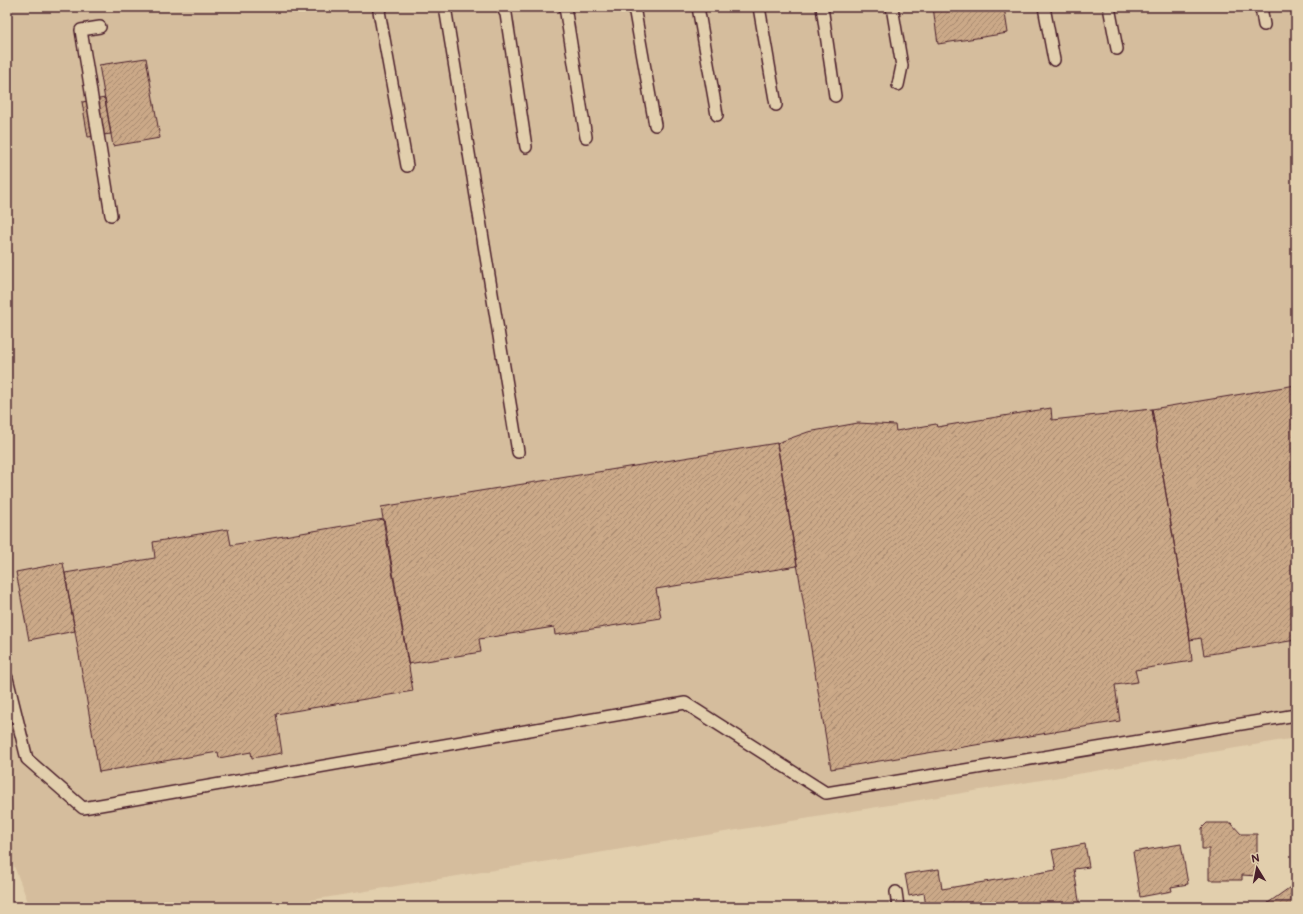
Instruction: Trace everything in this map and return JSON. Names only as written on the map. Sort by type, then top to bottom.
[{"type":"lane","points":[[381,7],[379,11],[407,166]]},
{"type":"lane","points":[[445,7],[518,452]]},
{"type":"lane","points":[[502,7],[506,14],[526,147]]},
{"type":"lane","points":[[565,7],[586,137]]},
{"type":"lane","points":[[634,7],[655,125]]},
{"type":"lane","points":[[698,7],[717,115]]},
{"type":"lane","points":[[759,7],[776,106]]},
{"type":"lane","points":[[822,7],[835,96]]},
{"type":"lane","points":[[892,7],[902,66],[898,85]]},
{"type":"lane","points":[[1044,7],[1054,60]]},
{"type":"lane","points":[[1109,7],[1117,49]]},
{"type":"lane","points":[[1261,7],[1264,25]]},
{"type":"lane","points":[[100,27],[81,30],[111,215]]},
{"type":"lane","points":[[7,678],[27,758],[83,808],[685,703],[826,793],[1296,714]]},
{"type":"lane","points":[[896,892],[898,907]]},
{"type":"shaded area","points":[[7,7],[1296,7],[1296,738],[269,907],[30,907],[7,848]]},
{"type":"building","points":[[933,7],[1004,7],[1008,33],[938,44]]},
{"type":"building","points":[[146,58],[160,138],[113,146],[99,65]]},
{"type":"building","points":[[105,98],[111,134],[88,137],[82,102]]},
{"type":"building","points":[[1296,385],[1296,640],[1204,655],[1201,638],[1190,640],[1152,409]]},
{"type":"building","points":[[1051,408],[1052,420],[1152,409],[1190,640],[1192,661],[1135,670],[1138,682],[1115,685],[1120,721],[831,769],[777,443],[808,432],[858,423],[895,425],[896,431],[936,424],[937,427]]},
{"type":"building","points":[[777,443],[797,566],[656,589],[661,618],[555,635],[554,627],[479,639],[481,652],[408,664],[381,507]]},
{"type":"building","points":[[384,519],[413,691],[276,714],[282,753],[252,758],[251,752],[219,758],[218,752],[99,772],[65,573],[155,558],[153,542],[228,529],[231,545]]},
{"type":"building","points":[[63,563],[75,631],[29,640],[16,572]]},
{"type":"building","points":[[1207,823],[1231,823],[1241,834],[1257,834],[1257,876],[1242,875],[1242,880],[1209,880],[1209,849],[1202,849],[1202,828]]},
{"type":"building","points":[[1085,844],[1089,867],[1074,869],[1080,907],[926,907],[924,893],[909,896],[905,874],[939,869],[942,889],[1056,870],[1052,850]]},
{"type":"building","points":[[1181,844],[1188,884],[1171,887],[1172,891],[1140,897],[1133,852]]},
{"type":"building","points":[[1296,883],[1296,907],[1271,907],[1268,903]]}]
